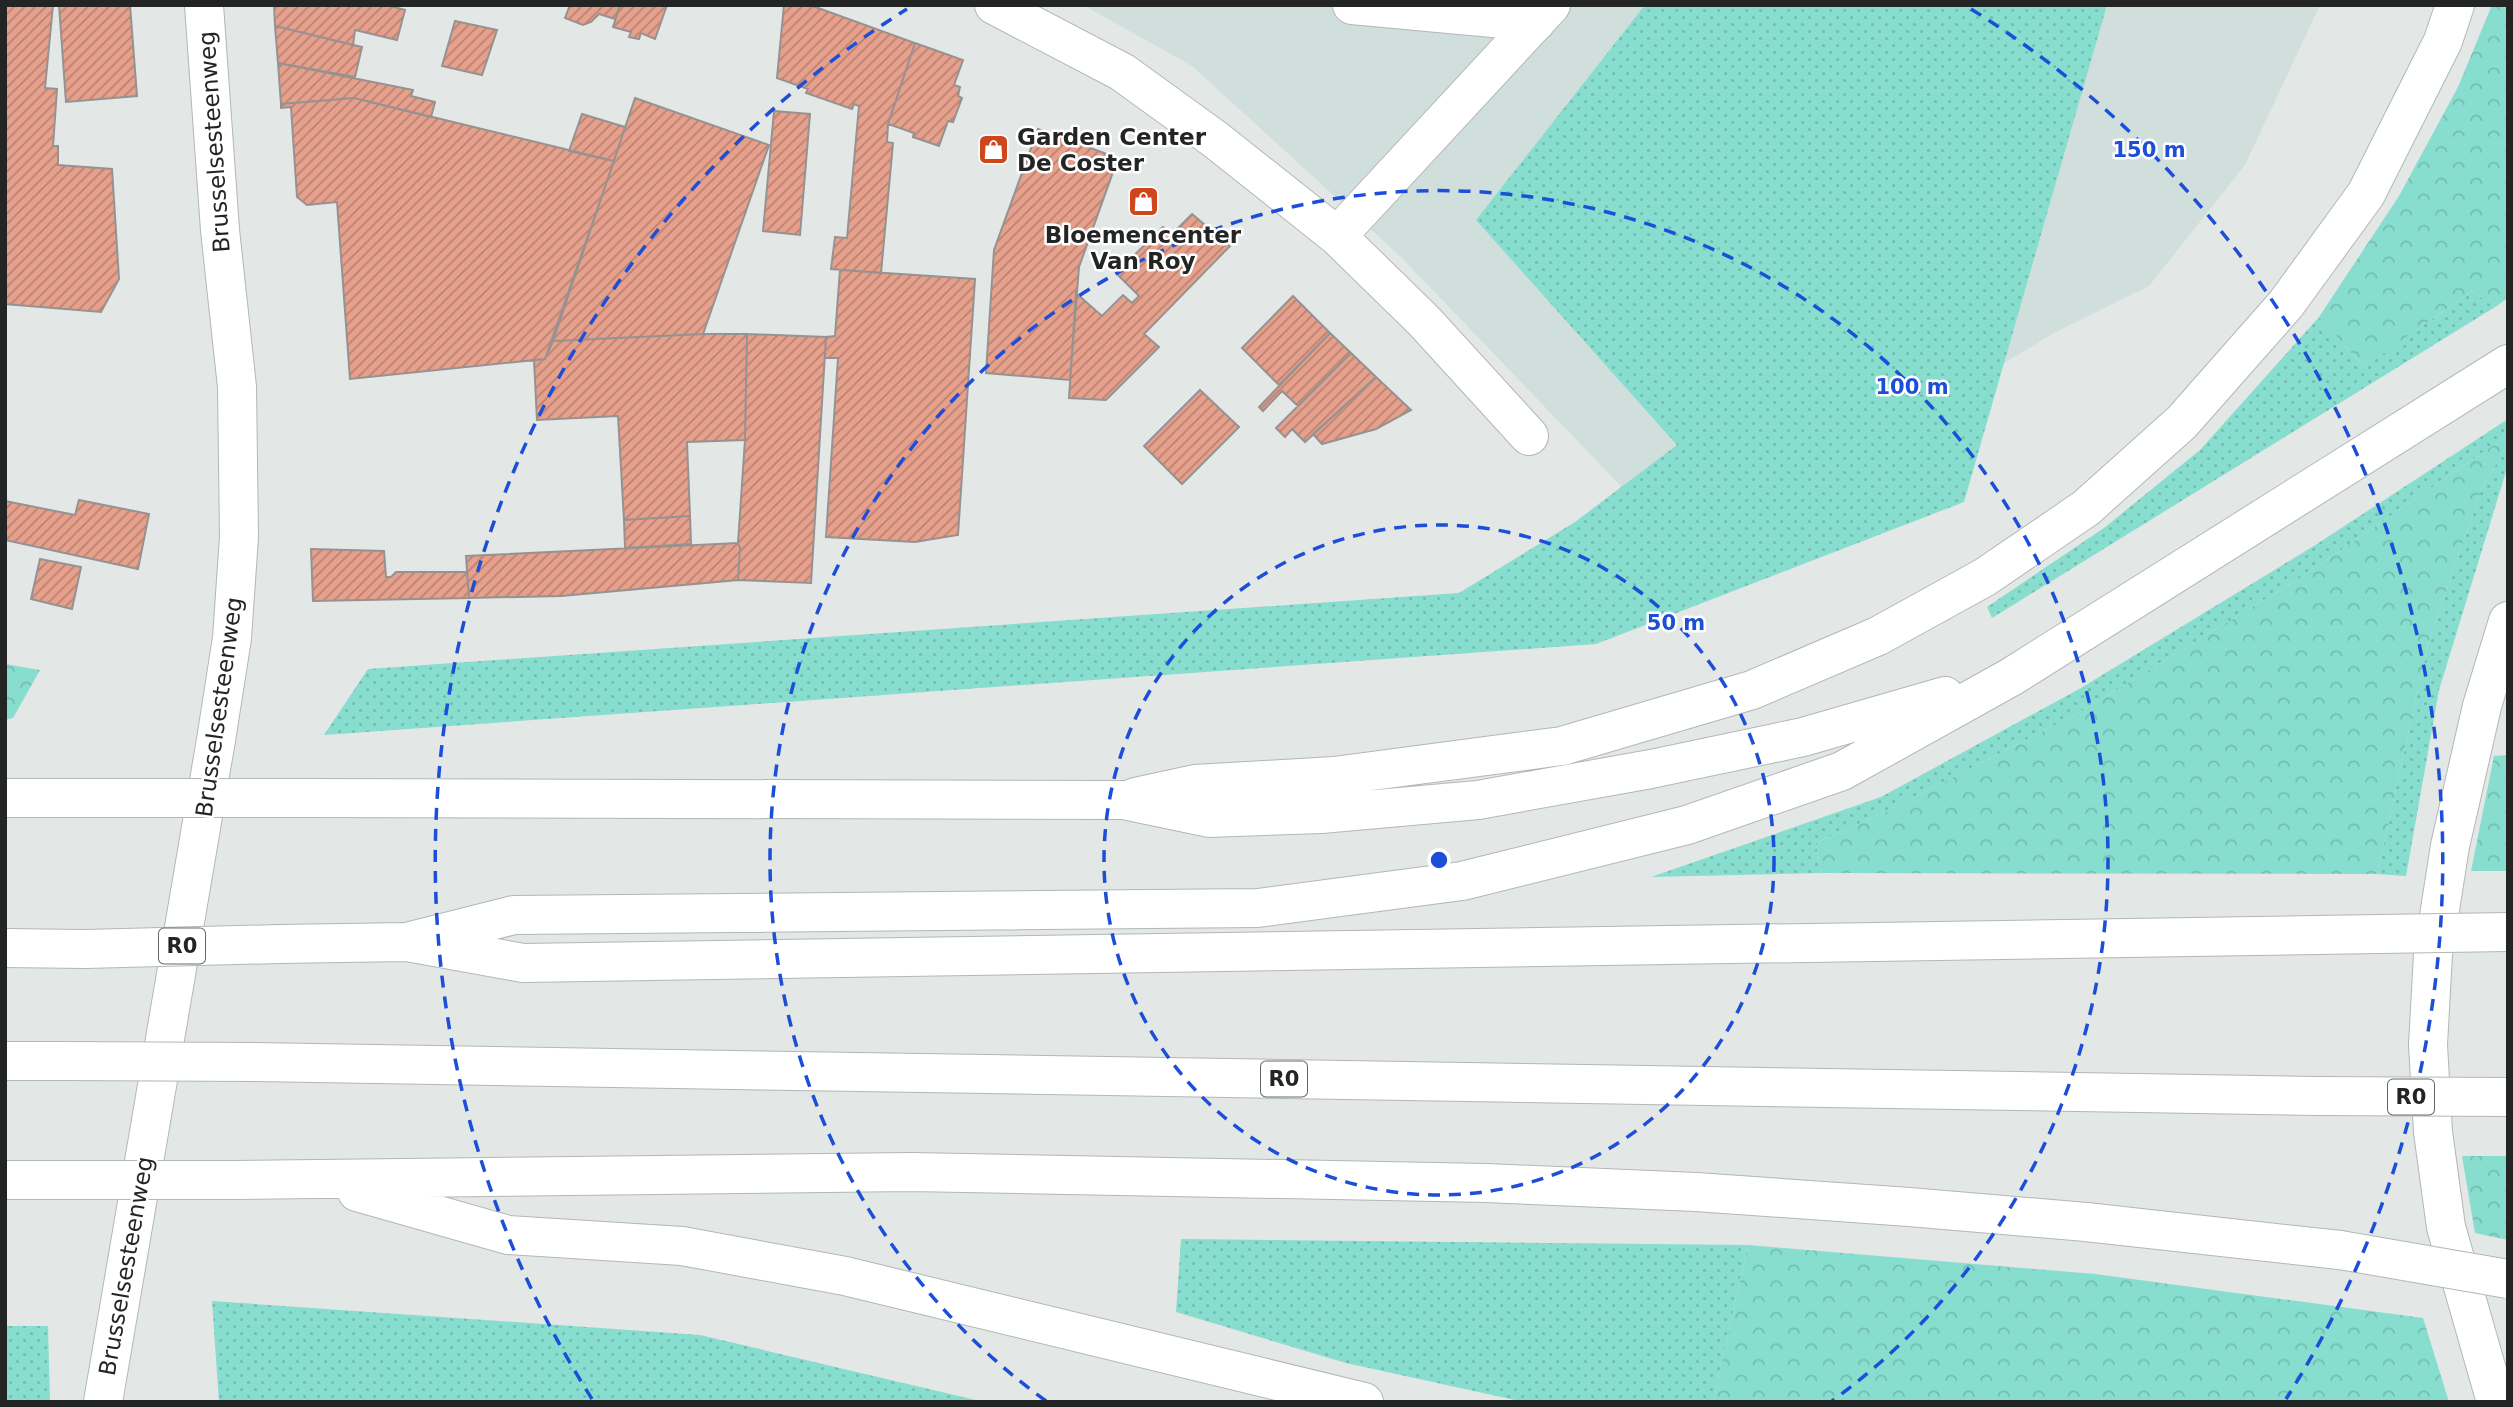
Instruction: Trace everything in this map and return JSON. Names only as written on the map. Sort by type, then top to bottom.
[{"type":"main road","name":"Brusselsesteenweg","points":[[103,1402],[232,638],[239,537],[237,387],[220,230],[204,5]]},
{"type":"main road","points":[[1352,5],[1543,14]]},
{"type":"main road","points":[[1123,800],[1195,784],[1334,776],[1562,746],[1752,691],[1878,636],[1985,578],[2086,508],[2182,422],[2286,304],[2366,194],[2443,41],[2455,5]]},
{"type":"main road","points":[[1016,9],[1122,72],[1216,140],[1337,236],[1424,321],[1529,436]]},
{"type":"main road","points":[[1337,236],[1543,14]]},
{"type":"main road","points":[[407,942],[514,915],[1258,908],[1462,881],[1687,825],[1842,771],[2011,677],[2508,364]]},
{"type":"main road","points":[[2496,1402],[2446,1227],[2433,1132],[2428,1045],[2433,954],[2450,846],[2482,706],[2508,621]]},
{"type":"main road","points":[[5,797],[1123,800],[1209,818],[1321,814],[1478,800],[1651,769],[1803,737],[2011,677]]},
{"type":"main road","name":"R0","points":[[5,948],[85,949],[407,942],[523,963],[2508,932]]},
{"type":"main road","name":"R0","points":[[5,1061],[254,1062],[2508,1097]]},
{"type":"main road","points":[[5,1180],[314,1181],[911,1172],[1486,1183],[1696,1192],[2086,1222],[2340,1250],[2508,1279]]},
{"type":"main road","points":[[314,1181],[508,1235],[682,1246],[845,1276],[1364,1402]]},
{"type":"shaded area","points":[[1083,5],[2320,5],[2245,165],[2149,286],[2052,334],[1875,442],[1665,532],[1401,257],[1192,66]]},
{"type":"green space","points":[[1645,5],[2107,5],[1964,502],[1596,644],[324,735],[368,669],[1459,593],[1575,522],[1677,445],[1476,220]]},
{"type":"green space","points":[[2492,5],[2508,5],[2508,298],[2495,307],[2472,291],[2364,367],[2319,317],[2399,196],[2458,87]]},
{"type":"green space","points":[[2472,291],[2495,307],[1992,618],[1987,607],[2104,528],[2200,450],[2319,317],[2364,367]]},
{"type":"green space","points":[[2508,419],[2508,435],[2305,575],[2075,715],[1885,812],[1816,843],[1821,873],[1651,877],[1881,797],[2081,688],[2317,544]]},
{"type":"green space","points":[[2508,435],[2508,445],[2483,485],[2429,640],[2377,874],[1821,873],[1816,843],[1885,812],[2075,715],[2305,575]]},
{"type":"green space","points":[[2508,445],[2508,465],[2439,690],[2406,876],[2377,874],[2429,640],[2483,485]]},
{"type":"green space","points":[[5,664],[40,670],[13,718],[5,720]]},
{"type":"green space","points":[[2508,755],[2508,871],[2471,871],[2494,756]]},
{"type":"green space","points":[[2462,1156],[2508,1156],[2508,1240],[2475,1233]]},
{"type":"green space","points":[[1181,1239],[1748,1245],[1713,1402],[1524,1402],[1346,1363],[1176,1312]]},
{"type":"green space","points":[[1748,1245],[2095,1274],[2423,1318],[2449,1402],[1713,1402]]},
{"type":"green space","points":[[212,1301],[700,1335],[984,1402],[219,1402]]},
{"type":"green space","points":[[5,1326],[48,1326],[50,1402],[5,1402]]},
{"type":"building","points":[[5,5],[53,5],[45,88],[57,89],[53,146],[58,146],[58,165],[112,169],[119,279],[101,312],[5,304]]},
{"type":"building","points":[[59,5],[130,5],[137,96],[66,102]]},
{"type":"building","points":[[274,5],[387,5],[405,10],[397,40],[355,30],[353,45],[275,26]]},
{"type":"building","points":[[570,5],[620,5],[615,19],[599,14],[583,25],[565,18]]},
{"type":"building","points":[[620,5],[667,5],[655,39],[641,33],[639,39],[629,37],[631,32],[613,27]]},
{"type":"building","points":[[784,5],[810,5],[915,43],[888,124],[887,142],[893,143],[881,273],[831,269],[835,237],[847,238],[859,106],[854,104],[852,109],[806,93],[808,89],[777,78]]},
{"type":"building","points":[[455,21],[497,30],[482,75],[442,66]]},
{"type":"building","points":[[275,26],[362,47],[355,77],[278,63]]},
{"type":"building","points":[[915,43],[963,60],[954,85],[960,87],[958,96],[962,98],[953,122],[948,121],[939,146],[888,124]]},
{"type":"building","points":[[278,63],[413,90],[411,96],[435,102],[431,117],[354,98],[281,104]]},
{"type":"building","points":[[354,98],[614,161],[545,359],[350,379],[337,202],[307,205],[297,197],[291,107],[281,108],[281,104]]},
{"type":"building","points":[[635,98],[769,145],[703,334],[553,341]]},
{"type":"building","points":[[774,111],[810,114],[800,235],[763,231]]},
{"type":"building","points":[[582,114],[625,127],[614,161],[569,151]]},
{"type":"building","points":[[1038,129],[1118,158],[1079,267],[1070,380],[986,373],[994,250]]},
{"type":"building","points":[[1192,214],[1230,246],[1144,334],[1159,347],[1106,400],[1069,398],[1076,293],[1102,316],[1123,295],[1132,303],[1139,296],[1116,273],[1163,227],[1172,234]]},
{"type":"building","points":[[840,270],[975,279],[958,535],[915,542],[826,537],[838,358],[825,358],[826,337],[835,336]]},
{"type":"building","points":[[1293,296],[1330,333],[1279,385],[1242,348]]},
{"type":"building","points":[[1330,333],[1351,353],[1298,406],[1282,391],[1263,411],[1259,407]]},
{"type":"building","points":[[747,334],[745,440],[687,442],[690,516],[624,520],[618,416],[537,420],[534,360],[545,359],[553,341]]},
{"type":"building","points":[[747,334],[826,337],[811,583],[738,580]]},
{"type":"building","points":[[1351,353],[1376,377],[1305,442],[1292,429],[1285,437],[1276,428]]},
{"type":"building","points":[[1376,377],[1411,410],[1376,429],[1322,444],[1313,434]]},
{"type":"building","points":[[1200,390],[1239,427],[1182,484],[1144,446]]},
{"type":"building","points":[[79,500],[149,514],[138,569],[5,540],[5,501],[75,515]]},
{"type":"building","points":[[690,516],[691,544],[625,548],[624,520]]},
{"type":"building","points":[[738,543],[738,580],[561,596],[469,598],[466,556]]},
{"type":"building","points":[[311,549],[384,551],[386,577],[391,577],[396,572],[467,572],[469,598],[313,601]]},
{"type":"building","points":[[40,559],[81,567],[72,609],[31,599]]},
{"type":"place","name":"Garden Center De Coster","points":[[994,150]]},
{"type":"place","name":"Bloemencenter Van Roy","points":[[1143,201]]}]
